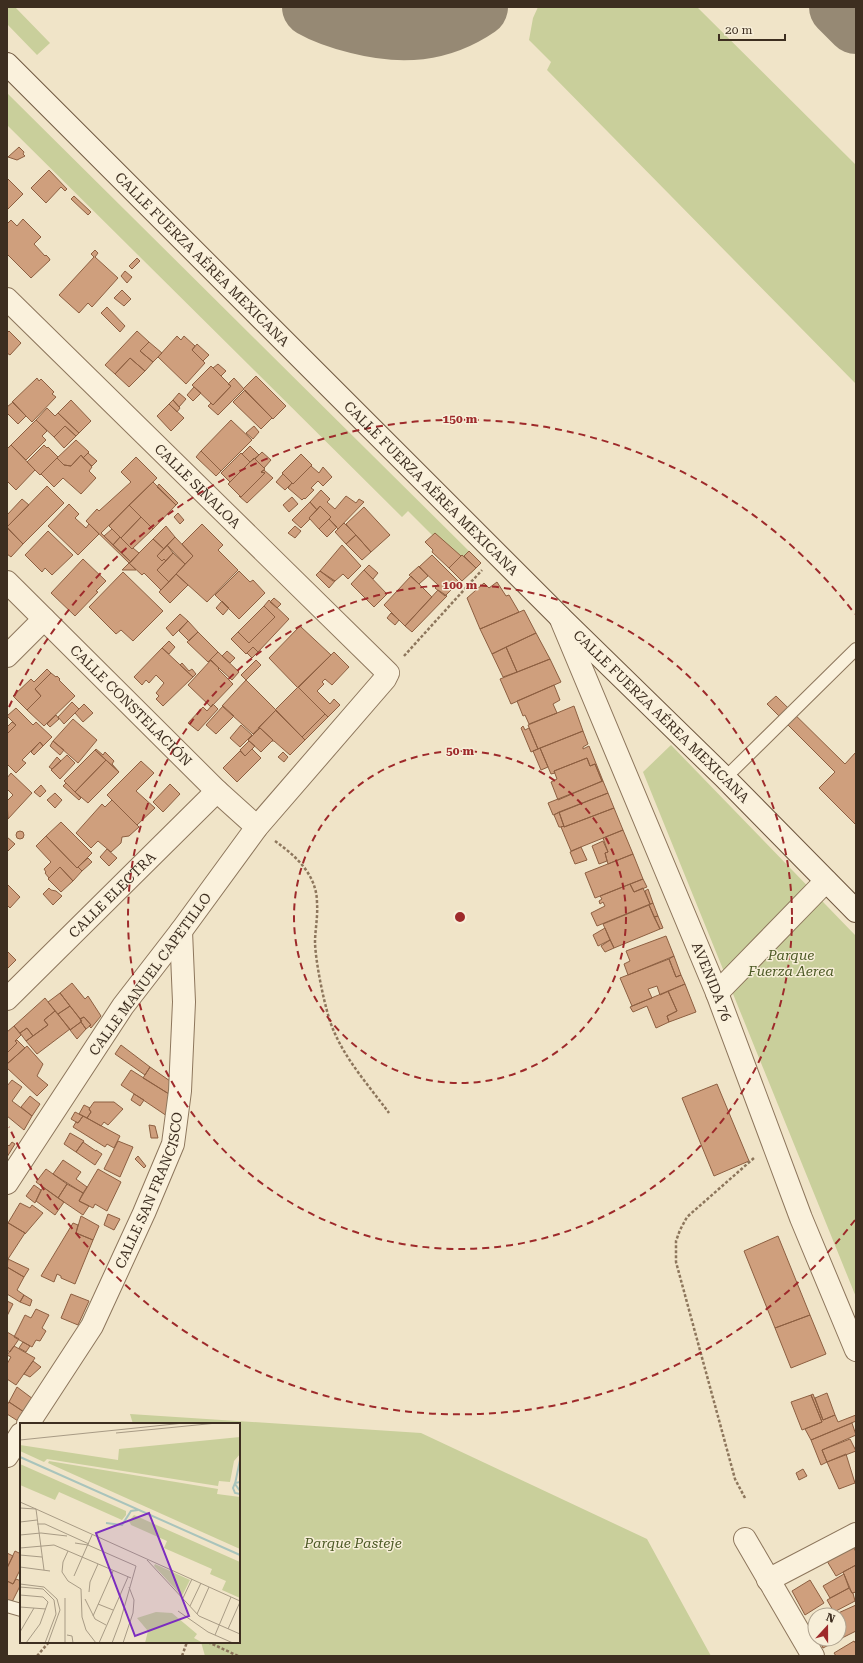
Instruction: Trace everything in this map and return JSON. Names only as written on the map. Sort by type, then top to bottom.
[{"type":"street","name":"CALLE FUERZA AÉREA MEXICANA","points":[[7,64],[560,617],[725,778],[856,911]]},
{"type":"street","name":"CALLE SINALOA","points":[[7,299],[388,673]]},
{"type":"street","name":"CALLE CONSTELACIÓN","points":[[7,582],[217,791],[257,827]]},
{"type":"street","name":"AVENIDA 76","points":[[560,617],[717,993],[801,1218],[856,1350]]},
{"type":"street","points":[[7,656],[44,619]]},
{"type":"street","points":[[257,827],[386,679],[388,673]]},
{"type":"street","name":"CALLE ELECTRA","points":[[7,999],[217,791]]},
{"type":"street","name":"CALLE MANUEL CAPETILLO","points":[[7,1183],[123,1006],[181,931],[257,827]]},
{"type":"street","points":[[717,993],[826,881]]},
{"type":"street","name":"CALLE SAN FRANCISCO","points":[[29,1423],[92,1326],[144,1213],[173,1144],[181,1084],[184,1002],[181,931]]},
{"type":"street","points":[[7,1456],[20,1436]]},
{"type":"street","points":[[768,1580],[856,1534]]},
{"type":"street","points":[[745,1540],[813,1656]]},
{"type":"lane","points":[[725,778],[856,649]]},
{"type":"lane","points":[[7,1606],[20,1610]]},
{"type":"path","points":[[388,673],[497,553]]},
{"type":"path","points":[[257,827],[290,852],[303,865],[314,885],[317,902],[315,943],[317,963],[331,1022],[343,1050],[389,1113]]},
{"type":"path","points":[[745,1498],[735,1479],[676,1262],[675,1253],[680,1230],[687,1217],[772,1141]]},
{"type":"path","points":[[36,1656],[48,1643]]},
{"type":"path","points":[[182,1656],[187,1643]]},
{"type":"path","points":[[210,1643],[238,1656]]},
{"type":"green space","points":[[7,7],[15,7],[50,43],[37,55],[7,24]]},
{"type":"green space","points":[[538,7],[697,7],[856,165],[856,384],[547,70],[551,62],[529,40],[533,18]]},
{"type":"green space","points":[[7,93],[481,563],[471,574],[408,511],[402,517],[7,125]]},
{"type":"green space","name":"Parque Fuerza Aerea","points":[[671,745],[856,936],[856,1297],[643,772]]},
{"type":"green space","name":"Parque Pasteje","points":[[130,1414],[421,1433],[647,1539],[711,1656],[205,1656],[201,1643],[240,1643],[240,1423],[133,1423]]},
{"type":"building","points":[[19,147],[24,152],[23,154],[25,156],[17,160],[8,157]]},
{"type":"building","points":[[49,170],[67,189],[65,191],[61,187],[46,203],[31,188]]},
{"type":"building","points":[[7,178],[23,194],[7,210]]},
{"type":"building","points":[[74,196],[91,212],[88,215],[71,199]]},
{"type":"building","points":[[23,219],[41,237],[34,244],[50,260],[31,278],[7,254],[7,224],[11,220],[17,226]]},
{"type":"building","points":[[95,250],[98,253],[95,257],[118,278],[92,307],[88,303],[79,313],[59,295],[94,257],[91,254]]},
{"type":"building","points":[[137,258],[140,261],[132,269],[129,266]]},
{"type":"building","points":[[125,271],[132,277],[127,283],[121,276]]},
{"type":"building","points":[[122,290],[131,299],[124,306],[114,298]]},
{"type":"building","points":[[107,307],[125,326],[120,332],[101,313]]},
{"type":"building","points":[[9,331],[21,343],[10,355],[7,353],[7,333]]},
{"type":"building","points":[[137,331],[149,342],[140,351],[153,362],[145,371],[130,358],[115,374],[105,365]]},
{"type":"building","points":[[177,336],[181,340],[184,336],[195,346],[192,350],[205,363],[186,384],[158,357]]},
{"type":"building","points":[[149,342],[162,353],[153,362],[140,351]]},
{"type":"building","points":[[197,344],[209,355],[203,361],[192,350]]},
{"type":"building","points":[[130,358],[145,371],[129,387],[115,374]]},
{"type":"building","points":[[218,364],[226,371],[221,376],[213,368]]},
{"type":"building","points":[[211,366],[231,386],[213,405],[192,385]]},
{"type":"building","points":[[256,376],[286,406],[273,419],[243,389]]},
{"type":"building","points":[[37,378],[39,381],[41,379],[54,392],[52,394],[56,397],[32,422],[12,402]]},
{"type":"building","points":[[234,378],[244,389],[218,415],[208,406],[211,403],[213,405],[231,386],[228,384]]},
{"type":"building","points":[[194,387],[201,393],[193,401],[187,395]]},
{"type":"building","points":[[245,390],[272,418],[261,429],[233,402]]},
{"type":"building","points":[[179,393],[186,399],[179,407],[173,400]]},
{"type":"building","points":[[71,400],[91,421],[79,433],[58,413]]},
{"type":"building","points":[[173,400],[180,408],[177,412],[169,404]]},
{"type":"building","points":[[13,402],[26,416],[18,424],[7,413],[7,407]]},
{"type":"building","points":[[169,404],[184,418],[171,431],[157,416]]},
{"type":"building","points":[[47,408],[55,416],[58,413],[79,433],[76,436],[65,426],[54,437],[36,420]]},
{"type":"building","points":[[36,420],[47,431],[42,436],[46,440],[26,460],[11,445]]},
{"type":"building","points":[[231,420],[252,440],[221,471],[201,451]]},
{"type":"building","points":[[65,426],[76,436],[64,448],[54,437]]},
{"type":"building","points":[[254,426],[259,432],[253,439],[246,433]]},
{"type":"building","points":[[76,440],[89,452],[83,458],[81,455],[71,466],[64,465],[57,458]]},
{"type":"building","points":[[11,445],[35,470],[16,490],[7,481],[7,449]]},
{"type":"building","points":[[44,445],[58,457],[40,475],[27,462]]},
{"type":"building","points":[[250,446],[259,455],[250,462],[242,454]]},
{"type":"building","points":[[201,451],[221,471],[216,476],[196,457]]},
{"type":"building","points":[[262,452],[271,460],[264,468],[255,459]]},
{"type":"building","points":[[88,453],[97,461],[92,466],[83,458]]},
{"type":"building","points":[[241,453],[250,462],[230,482],[221,473]]},
{"type":"building","points":[[301,454],[312,465],[293,484],[282,473]]},
{"type":"building","points":[[81,455],[92,467],[89,471],[96,478],[81,494],[63,478],[54,487],[41,474],[57,458],[64,465],[71,466]]},
{"type":"building","points":[[136,457],[157,478],[101,533],[131,562],[129,563],[86,521],[97,509],[99,511],[131,482],[121,472]]},
{"type":"building","points":[[254,458],[265,469],[261,472],[265,473],[241,497],[228,484]]},
{"type":"building","points":[[311,466],[319,473],[323,467],[332,477],[323,486],[318,481],[311,488],[314,490],[302,500],[288,488]]},
{"type":"building","points":[[264,470],[273,478],[247,503],[239,496],[241,497],[265,473],[261,472]]},
{"type":"building","points":[[283,474],[292,483],[285,490],[276,482]]},
{"type":"building","points":[[153,482],[176,505],[153,529],[129,505]]},
{"type":"building","points":[[159,484],[178,503],[176,505],[157,487]]},
{"type":"building","points":[[47,486],[64,503],[23,544],[7,527]]},
{"type":"building","points":[[321,490],[330,499],[327,502],[335,509],[346,496],[356,503],[359,499],[364,502],[338,529],[329,519],[331,517],[320,506],[317,510],[310,502]]},
{"type":"building","points":[[292,497],[298,504],[289,512],[283,505]]},
{"type":"building","points":[[22,499],[29,505],[7,527],[7,515]]},
{"type":"building","points":[[310,502],[317,510],[301,528],[292,520]]},
{"type":"building","points":[[69,504],[79,514],[75,518],[86,528],[89,524],[99,534],[78,555],[48,526]]},
{"type":"building","points":[[129,505],[141,517],[121,538],[109,526]]},
{"type":"building","points":[[320,506],[331,517],[319,529],[309,518]]},
{"type":"building","points":[[364,507],[390,535],[371,552],[346,524]]},
{"type":"building","points":[[178,513],[184,520],[180,524],[174,517]]},
{"type":"building","points":[[141,517],[153,529],[132,549],[121,538]]},
{"type":"building","points":[[329,519],[337,527],[327,537],[319,529]]},
{"type":"building","points":[[344,523],[356,535],[346,544],[335,532]]},
{"type":"building","points":[[202,524],[223,545],[218,550],[238,570],[207,602],[176,574],[193,556],[182,544]]},
{"type":"building","points":[[166,526],[175,537],[164,549],[153,539]]},
{"type":"building","points":[[295,526],[301,531],[295,538],[288,533]]},
{"type":"building","points":[[7,528],[23,544],[11,557],[7,554]]},
{"type":"building","points":[[112,529],[120,537],[113,545],[104,536]]},
{"type":"building","points":[[48,531],[73,555],[52,575],[45,568],[42,572],[25,555]]},
{"type":"building","points":[[435,533],[461,556],[449,568],[432,552],[433,550],[425,542]]},
{"type":"building","points":[[356,535],[371,552],[362,560],[346,544]]},
{"type":"building","points":[[120,537],[132,549],[133,548],[139,553],[131,562],[113,545]]},
{"type":"building","points":[[175,537],[193,556],[185,564],[167,545]]},
{"type":"building","points":[[153,539],[164,549],[157,556],[162,561],[164,559],[166,561],[157,570],[169,582],[161,590],[144,573],[142,575],[129,563]]},
{"type":"building","points":[[167,545],[173,553],[166,561],[164,559],[162,561],[157,556]]},
{"type":"building","points":[[342,545],[361,566],[348,579],[343,574],[333,581],[320,571]]},
{"type":"building","points":[[469,551],[481,563],[476,568],[464,556]]},
{"type":"building","points":[[173,553],[185,564],[169,582],[157,570]]},
{"type":"building","points":[[432,555],[459,582],[445,596],[435,588],[438,585],[419,567]]},
{"type":"building","points":[[462,555],[476,568],[462,581],[449,568]]},
{"type":"building","points":[[83,559],[106,581],[96,591],[98,592],[75,616],[51,593]]},
{"type":"building","points":[[129,563],[136,570],[122,570]]},
{"type":"building","points":[[369,565],[378,573],[373,579],[364,570]]},
{"type":"building","points":[[419,566],[428,576],[419,584],[409,575]]},
{"type":"building","points":[[364,570],[387,594],[374,607],[351,584]]},
{"type":"building","points":[[239,571],[250,582],[253,580],[265,593],[239,619],[215,595]]},
{"type":"building","points":[[320,571],[335,581],[329,588],[316,575]]},
{"type":"building","points":[[123,572],[163,611],[133,641],[121,630],[116,634],[89,607]]},
{"type":"building","points":[[176,574],[188,585],[170,603],[159,592]]},
{"type":"building","points":[[411,576],[432,597],[405,626],[384,605]]},
{"type":"building","points":[[497,582],[506,596],[509,595],[519,612],[480,629],[467,598],[484,583],[489,588]]},
{"type":"building","points":[[438,590],[447,596],[412,632],[405,626]]},
{"type":"building","points":[[274,598],[281,604],[277,608],[270,602]]},
{"type":"building","points":[[269,600],[289,619],[258,652],[253,647],[246,654],[231,639],[238,632],[249,643],[275,617],[264,606]]},
{"type":"building","points":[[222,601],[229,608],[223,615],[216,608]]},
{"type":"building","points":[[264,606],[275,617],[249,643],[238,632]]},
{"type":"building","points":[[524,610],[536,633],[492,654],[480,629]]},
{"type":"building","points":[[391,613],[399,620],[395,625],[387,618]]},
{"type":"building","points":[[180,614],[188,621],[173,636],[166,628]]},
{"type":"building","points":[[188,621],[198,632],[189,641],[179,631]]},
{"type":"building","points":[[300,626],[331,655],[298,688],[269,658]]},
{"type":"building","points":[[198,632],[218,652],[208,662],[187,642]]},
{"type":"building","points":[[536,633],[550,659],[517,672],[506,647]]},
{"type":"building","points":[[169,641],[175,647],[169,654],[162,648]]},
{"type":"building","points":[[253,647],[258,652],[252,658],[247,653]]},
{"type":"building","points":[[506,647],[517,672],[503,677],[492,654]]},
{"type":"building","points":[[162,648],[193,677],[163,706],[156,699],[159,696],[156,693],[164,683],[156,675],[149,683],[146,680],[142,685],[134,677]]},
{"type":"building","points":[[227,651],[235,658],[230,663],[222,656]]},
{"type":"building","points":[[218,652],[239,672],[232,680],[210,660]]},
{"type":"building","points":[[334,652],[349,667],[332,685],[325,679],[322,682],[324,684],[317,691],[330,704],[334,699],[340,705],[328,717],[298,687]]},
{"type":"building","points":[[550,659],[561,682],[511,704],[500,679]]},
{"type":"building","points":[[211,660],[233,684],[211,707],[188,685]]},
{"type":"building","points":[[256,660],[261,665],[246,680],[241,675]]},
{"type":"building","points":[[182,663],[189,671],[192,669],[196,674],[193,677],[180,665]]},
{"type":"building","points":[[47,669],[51,673],[35,689],[41,696],[27,710],[13,696],[31,679],[34,682]]},
{"type":"building","points":[[51,673],[56,677],[57,676],[75,696],[44,726],[27,710],[41,696],[35,689]]},
{"type":"building","points":[[246,680],[276,710],[253,734],[222,706]]},
{"type":"building","points":[[554,685],[560,700],[553,704],[557,713],[529,724],[525,715],[523,716],[517,701]]},
{"type":"building","points":[[298,687],[325,714],[302,737],[275,710]]},
{"type":"building","points":[[776,696],[845,764],[856,752],[856,825],[819,788],[835,772],[767,704]]},
{"type":"building","points":[[72,702],[79,709],[64,724],[58,717]]},
{"type":"building","points":[[84,704],[93,713],[83,722],[75,713]]},
{"type":"building","points":[[213,704],[218,709],[198,731],[188,723],[203,707],[207,711]]},
{"type":"building","points":[[223,706],[234,716],[216,734],[206,725]]},
{"type":"building","points":[[574,706],[583,731],[538,749],[528,725]]},
{"type":"building","points":[[16,708],[33,725],[36,722],[52,737],[43,746],[40,742],[22,760],[26,763],[16,773],[7,764],[7,734],[16,725],[7,716]]},
{"type":"building","points":[[276,710],[305,740],[290,755],[274,741],[272,741],[273,740],[260,728],[258,728]]},
{"type":"building","points":[[325,714],[328,717],[305,740],[302,737]]},
{"type":"building","points":[[56,715],[59,719],[50,727],[47,724]]},
{"type":"building","points":[[73,719],[97,740],[78,763],[53,741]]},
{"type":"building","points":[[12,722],[16,725],[7,734],[7,727]]},
{"type":"building","points":[[241,725],[252,735],[240,747],[230,738]]},
{"type":"building","points":[[523,726],[525,730],[529,728],[538,749],[531,752],[521,728]]},
{"type":"building","points":[[260,728],[273,740],[261,752],[248,740]]},
{"type":"building","points":[[583,731],[588,744],[583,747],[583,749],[589,746],[603,781],[595,764],[590,766],[587,758],[554,771],[555,773],[551,774],[540,748]]},
{"type":"building","points":[[53,741],[64,750],[60,755],[50,746]]},
{"type":"building","points":[[249,741],[255,746],[245,756],[240,750]]},
{"type":"building","points":[[40,742],[43,746],[34,755],[31,752]]},
{"type":"building","points":[[540,748],[548,767],[541,770],[533,751]]},
{"type":"building","points":[[96,749],[103,755],[105,752],[114,761],[112,764],[119,772],[95,750]]},
{"type":"building","points":[[252,749],[261,758],[237,782],[223,768],[240,751],[245,756]]},
{"type":"building","points":[[95,750],[106,760],[75,792],[64,781]]},
{"type":"building","points":[[283,752],[288,757],[284,762],[278,757]]},
{"type":"building","points":[[67,755],[75,763],[60,779],[51,770]]},
{"type":"building","points":[[57,757],[61,761],[52,769],[49,767]]},
{"type":"building","points":[[587,758],[590,766],[595,764],[602,781],[558,800],[551,782],[557,779],[554,771]]},
{"type":"building","points":[[106,760],[119,772],[88,803],[75,792]]},
{"type":"building","points":[[141,761],[154,773],[136,791],[155,808],[137,825],[107,795]]},
{"type":"building","points":[[11,773],[32,793],[8,819],[7,801],[13,795],[7,789],[7,778]]},
{"type":"building","points":[[603,781],[608,793],[553,815],[548,803]]},
{"type":"building","points":[[66,783],[81,798],[79,800],[63,786]]},
{"type":"building","points":[[170,784],[180,794],[163,812],[153,802]]},
{"type":"building","points":[[41,785],[46,791],[40,797],[34,792]]},
{"type":"building","points":[[55,793],[62,800],[55,808],[47,800]]},
{"type":"building","points":[[608,793],[614,808],[564,827],[559,812]]},
{"type":"building","points":[[112,800],[139,827],[129,836],[122,837],[121,843],[111,852],[98,841],[91,848],[76,833],[102,804],[105,807]]},
{"type":"building","points":[[614,808],[623,830],[571,851],[561,827]]},
{"type":"building","points":[[559,812],[564,826],[561,827],[559,827],[554,815]]},
{"type":"building","points":[[61,822],[92,853],[77,868],[46,836]]},
{"type":"building","points":[[623,830],[633,854],[608,864],[605,853],[608,852],[603,838]]},
{"type":"building","points":[[20,831],[23,832],[23,838],[20,839],[17,838],[16,835],[17,832]]},
{"type":"building","points":[[46,836],[77,868],[78,867],[82,871],[73,881],[60,867],[49,878],[45,873],[46,872],[44,869],[51,862],[36,846]]},
{"type":"building","points":[[7,837],[15,844],[7,852]]},
{"type":"building","points":[[603,841],[608,852],[605,853],[607,861],[599,864],[592,846]]},
{"type":"building","points":[[581,847],[587,860],[575,864],[570,852]]},
{"type":"building","points":[[107,849],[117,858],[109,866],[100,857]]},
{"type":"building","points":[[633,854],[643,879],[595,898],[585,873]]},
{"type":"building","points":[[88,858],[92,862],[82,871],[78,867]]},
{"type":"building","points":[[60,867],[73,881],[61,892],[48,879]]},
{"type":"building","points":[[643,879],[647,887],[634,892],[630,884]]},
{"type":"building","points":[[7,884],[20,897],[10,908],[7,905]]},
{"type":"building","points":[[630,884],[634,892],[643,888],[650,904],[597,926],[591,913],[605,906],[603,902],[600,904],[599,901],[602,899],[600,896]]},
{"type":"building","points":[[49,888],[62,896],[53,905],[43,894]]},
{"type":"building","points":[[648,889],[653,903],[650,904],[645,891]]},
{"type":"building","points":[[653,903],[658,916],[654,917],[649,905]]},
{"type":"building","points":[[649,905],[660,929],[614,948],[603,924]]},
{"type":"building","points":[[658,916],[663,928],[660,929],[654,917]]},
{"type":"building","points":[[605,928],[610,940],[598,946],[593,935]]},
{"type":"building","points":[[666,936],[674,956],[628,975],[624,964],[630,961],[626,951]]},
{"type":"building","points":[[610,940],[614,948],[605,952],[601,946]]},
{"type":"building","points":[[7,951],[16,960],[7,969]]},
{"type":"building","points":[[674,956],[681,975],[676,977],[669,959]]},
{"type":"building","points":[[669,959],[676,977],[681,975],[685,984],[660,995],[657,986],[648,989],[652,998],[632,1006],[620,978]]},
{"type":"building","points":[[72,983],[85,999],[88,996],[101,1016],[91,1028],[89,1026],[91,1025],[84,1017],[80,1019],[60,993]]},
{"type":"building","points":[[685,984],[696,1012],[669,1022],[667,1016],[677,1011],[668,991]]},
{"type":"building","points":[[668,991],[677,1011],[667,1016],[669,1022],[656,1028],[647,1006],[633,1012],[630,1007]]},
{"type":"building","points":[[60,993],[70,1006],[58,1014],[48,1002]]},
{"type":"building","points":[[45,998],[55,1011],[44,1020],[48,1025],[33,1036],[27,1028],[20,1033],[14,1026]]},
{"type":"building","points":[[70,1006],[82,1021],[70,1030],[58,1014]]},
{"type":"building","points":[[55,1011],[70,1029],[37,1054],[26,1041],[48,1025],[44,1020]]},
{"type":"building","points":[[84,1017],[91,1025],[86,1029],[80,1019]]},
{"type":"building","points":[[81,1022],[86,1029],[77,1039],[70,1030]]},
{"type":"building","points":[[14,1026],[21,1035],[15,1041],[17,1043],[7,1053],[7,1032]]},
{"type":"building","points":[[27,1028],[33,1036],[26,1041],[20,1033]]},
{"type":"building","points":[[17,1040],[25,1048],[7,1064],[7,1053],[17,1043],[15,1041]]},
{"type":"building","points":[[121,1045],[150,1067],[145,1075],[115,1054]]},
{"type":"building","points":[[27,1046],[43,1064],[37,1076],[48,1085],[37,1096],[7,1068],[7,1064]]},
{"type":"building","points":[[150,1067],[170,1081],[169,1094],[143,1078]]},
{"type":"building","points":[[131,1070],[169,1094],[167,1116],[121,1085]]},
{"type":"building","points":[[12,1080],[22,1087],[12,1101],[32,1116],[24,1130],[7,1116],[7,1086]]},
{"type":"building","points":[[717,1084],[749,1161],[714,1176],[682,1098]]},
{"type":"building","points":[[134,1094],[144,1100],[140,1106],[131,1100]]},
{"type":"building","points":[[30,1096],[40,1104],[32,1116],[21,1107]]},
{"type":"building","points":[[94,1102],[114,1102],[123,1109],[108,1125],[104,1122],[101,1126],[87,1118],[91,1112],[89,1109]]},
{"type":"building","points":[[84,1105],[90,1108],[89,1109],[91,1112],[87,1118],[79,1114]]},
{"type":"building","points":[[75,1112],[83,1116],[78,1123],[71,1119]]},
{"type":"building","points":[[83,1116],[120,1136],[114,1148],[107,1144],[105,1147],[73,1127]]},
{"type":"building","points":[[149,1125],[155,1126],[158,1138],[151,1138]]},
{"type":"building","points":[[70,1133],[84,1141],[76,1152],[64,1144]]},
{"type":"building","points":[[118,1141],[133,1147],[120,1177],[104,1169]]},
{"type":"building","points":[[12,1142],[15,1144],[7,1157],[7,1144],[9,1146]]},
{"type":"building","points":[[83,1142],[102,1154],[95,1165],[76,1152]]},
{"type":"building","points":[[138,1156],[146,1166],[144,1168],[135,1159]]},
{"type":"building","points":[[63,1160],[81,1172],[76,1179],[87,1187],[83,1193],[53,1174]]},
{"type":"building","points":[[46,1169],[67,1184],[58,1198],[36,1182]]},
{"type":"building","points":[[98,1169],[121,1182],[107,1211],[95,1204],[93,1208],[79,1201]]},
{"type":"building","points":[[67,1184],[83,1193],[79,1201],[89,1206],[83,1215],[58,1198]]},
{"type":"building","points":[[34,1185],[41,1190],[35,1203],[26,1196]]},
{"type":"building","points":[[43,1187],[64,1202],[55,1215],[36,1201]]},
{"type":"building","points":[[20,1203],[30,1208],[32,1205],[43,1213],[25,1234],[8,1223]]},
{"type":"building","points":[[108,1214],[120,1219],[114,1230],[104,1225]]},
{"type":"building","points":[[81,1216],[99,1226],[93,1240],[76,1233]]},
{"type":"building","points":[[7,1222],[25,1233],[8,1259],[7,1258]]},
{"type":"building","points":[[73,1223],[78,1225],[76,1233],[93,1240],[75,1284],[61,1278],[61,1276],[57,1274],[54,1282],[41,1276]]},
{"type":"building","points":[[778,1236],[810,1315],[775,1328],[744,1251]]},
{"type":"building","points":[[8,1259],[29,1269],[24,1277],[7,1267]]},
{"type":"building","points":[[7,1267],[24,1277],[17,1290],[24,1295],[20,1302],[7,1294]]},
{"type":"building","points":[[71,1294],[89,1301],[78,1325],[61,1318]]},
{"type":"building","points":[[24,1295],[32,1300],[30,1306],[20,1302]]},
{"type":"building","points":[[7,1301],[13,1304],[7,1316]]},
{"type":"building","points":[[36,1309],[49,1315],[42,1328],[46,1331],[40,1341],[36,1340],[32,1347],[14,1337],[25,1315],[31,1318]]},
{"type":"building","points":[[810,1315],[826,1354],[791,1368],[775,1328]]},
{"type":"building","points":[[7,1332],[19,1339],[10,1352],[7,1350]]},
{"type":"building","points":[[23,1342],[30,1346],[26,1352],[19,1348]]},
{"type":"building","points":[[14,1346],[35,1358],[16,1385],[7,1379],[7,1364],[11,1357],[7,1355]]},
{"type":"building","points":[[33,1361],[41,1367],[30,1377],[24,1374]]},
{"type":"building","points":[[17,1387],[33,1399],[24,1412],[9,1402]]},
{"type":"building","points":[[827,1393],[835,1415],[823,1420],[815,1398]]},
{"type":"building","points":[[813,1394],[823,1420],[835,1415],[838,1422],[856,1415],[856,1421],[811,1440],[805,1429],[822,1422],[811,1395]]},
{"type":"building","points":[[811,1395],[822,1422],[802,1430],[791,1402]]},
{"type":"building","points":[[9,1402],[24,1412],[18,1421],[7,1414],[7,1405]]},
{"type":"building","points":[[852,1423],[856,1435],[822,1450],[827,1462],[821,1465],[811,1440]]},
{"type":"building","points":[[850,1439],[856,1451],[827,1462],[822,1450]]},
{"type":"building","points":[[846,1454],[855,1483],[839,1489],[827,1462]]},
{"type":"building","points":[[803,1469],[807,1476],[799,1480],[796,1473]]},
{"type":"building","points":[[853,1546],[856,1552],[856,1565],[836,1576],[827,1561]]},
{"type":"building","points":[[15,1551],[20,1554],[20,1570],[13,1584],[7,1581],[7,1568]]},
{"type":"building","points":[[7,1553],[13,1556],[7,1568]]},
{"type":"building","points":[[856,1565],[856,1592],[852,1593],[843,1572]]},
{"type":"building","points":[[844,1574],[849,1588],[830,1598],[823,1586]]},
{"type":"building","points":[[16,1579],[20,1581],[20,1586],[11,1604],[7,1602],[7,1581],[13,1584]]},
{"type":"building","points":[[810,1580],[824,1603],[818,1607],[807,1607],[807,1614],[805,1615],[792,1591]]},
{"type":"building","points":[[849,1588],[853,1593],[855,1601],[844,1607],[831,1607],[827,1600]]},
{"type":"building","points":[[856,1605],[856,1631],[847,1636],[847,1609]]},
{"type":"building","points":[[854,1641],[856,1644],[856,1656],[836,1656],[834,1653],[844,1647],[847,1647],[847,1645]]},
{"type":"taxiway","points":[[312,7],[334,17],[358,24],[390,30],[435,27],[464,16],[478,7]]},
{"type":"taxiway","points":[[839,7],[856,24]]}]
